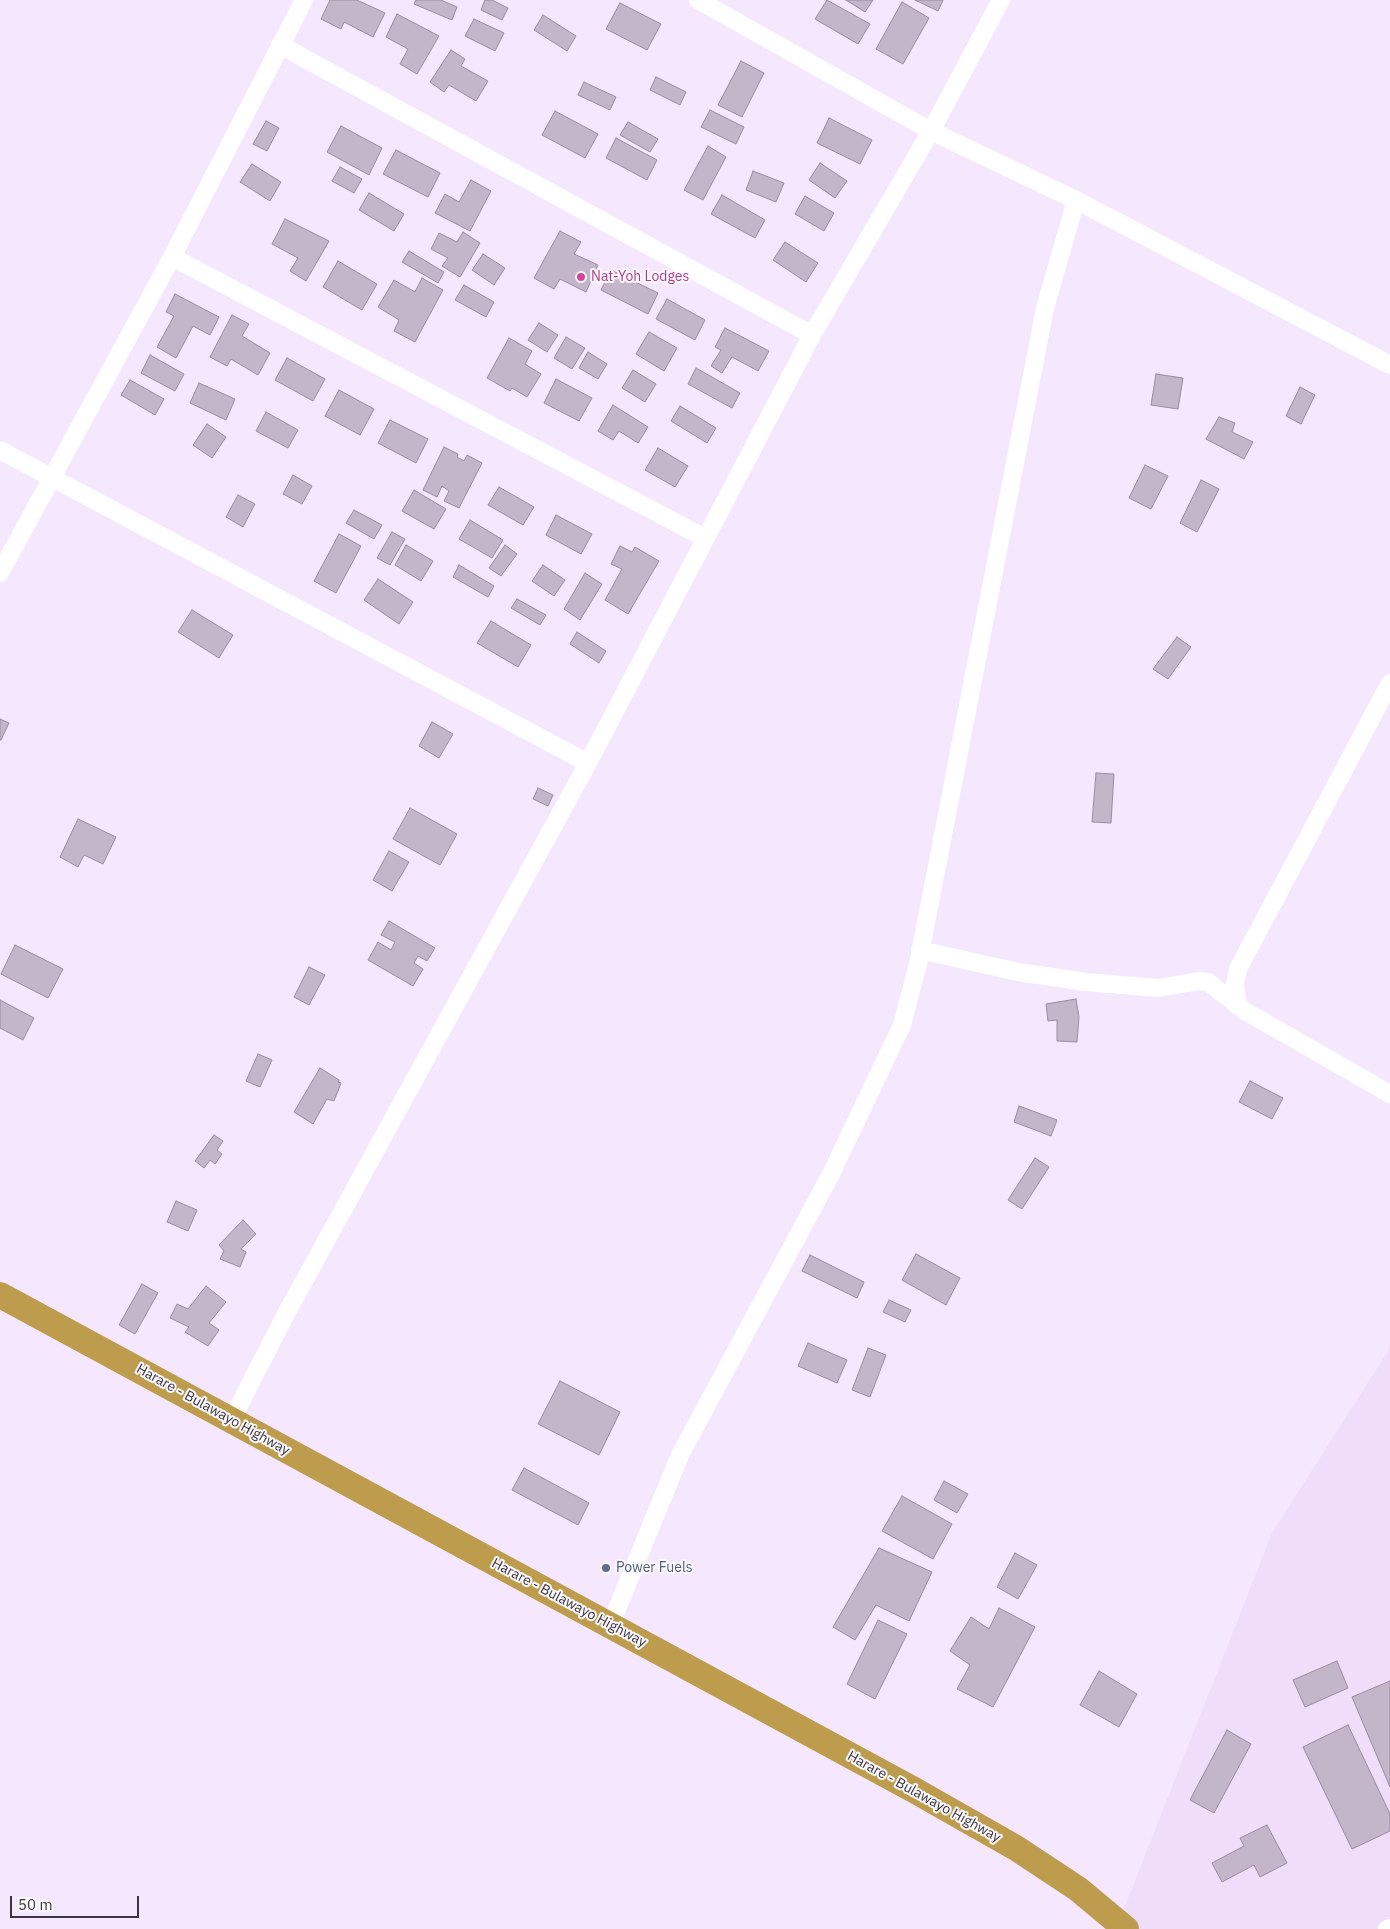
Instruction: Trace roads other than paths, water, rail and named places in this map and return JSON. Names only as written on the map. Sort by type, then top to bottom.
[{"type":"highway","name":"Harare - Bulawayo Highway","points":[[0,1295],[1016,1848],[1078,1889],[1126,1929]]},
{"type":"street","points":[[0,573],[51,476],[172,257],[304,0]]},
{"type":"street","points":[[698,0],[931,131],[1076,200],[1390,365]]},
{"type":"street","points":[[231,1421],[286,1314],[588,763],[812,335],[931,131],[1001,0]]},
{"type":"street","points":[[280,45],[812,335]]},
{"type":"street","points":[[610,1626],[680,1455],[830,1176],[902,1025],[920,950],[1045,308],[1076,200]]},
{"type":"street","points":[[172,257],[705,538]]},
{"type":"street","points":[[0,450],[588,763]]},
{"type":"street","points":[[1238,1006],[1235,984],[1238,969],[1390,683]]},
{"type":"street","points":[[920,950],[1018,972],[1086,982],[1158,988],[1203,980],[1217,987],[1238,1006],[1390,1094]]},
{"type":"place","name":"Nat-Yoh Lodges","points":[[581,277]]},
{"type":"place","name":"Power Fuels","points":[[606,1568]]}]
